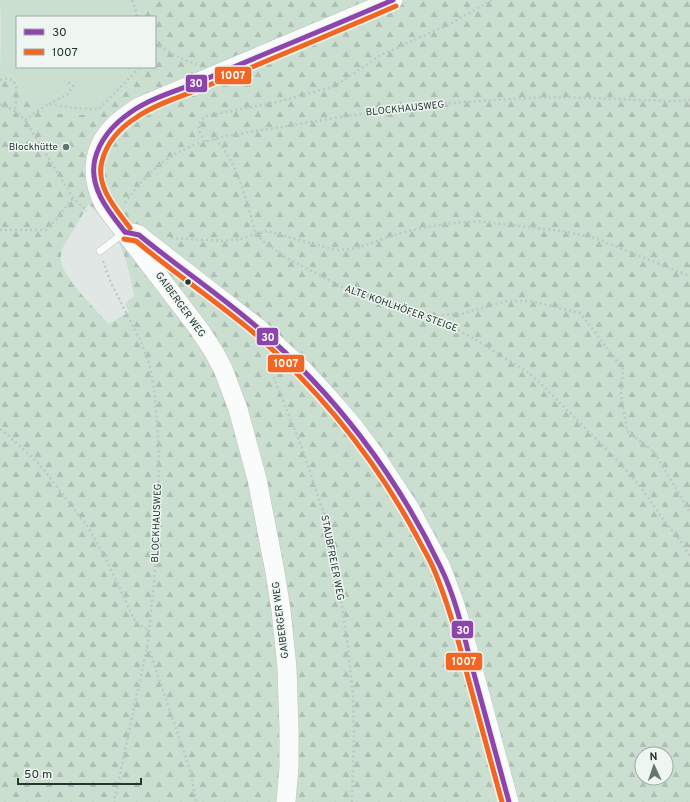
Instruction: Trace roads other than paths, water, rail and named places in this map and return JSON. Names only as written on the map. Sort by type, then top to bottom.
[{"type":"street","name":"GAIBERGER WEG","points":[[286,802],[289,767],[289,730],[287,668],[281,610],[257,479],[238,409],[223,369],[199,329],[101,199],[97,191],[94,177],[95,162],[99,149],[113,127],[139,107],[393,0]]},
{"type":"street","points":[[125,232],[132,233],[144,240],[277,345],[328,397],[376,457],[410,509],[441,567],[463,632],[509,802]]},
{"type":"lane","points":[[100,251],[125,232]]},
{"type":"place","name":"Blockhütte","points":[[66,147]]}]
